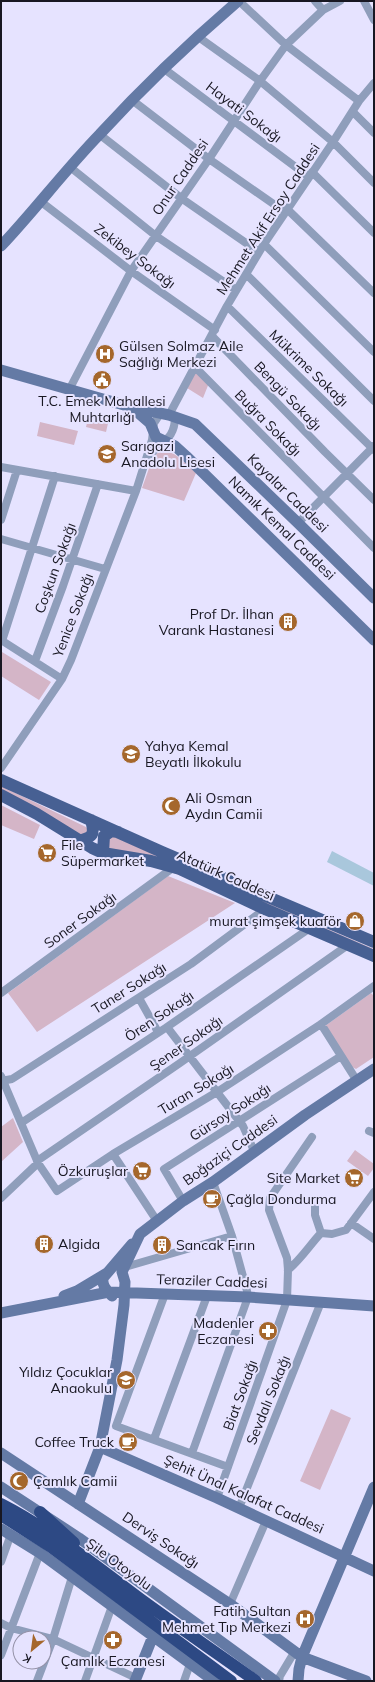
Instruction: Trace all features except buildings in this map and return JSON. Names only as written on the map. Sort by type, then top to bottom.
[{"type":"highway","name":"Şile Otoyolu","points":[[1,1504],[21,1514],[107,1573],[256,1681]]},
{"type":"highway","points":[[40,1512],[107,1573]]},
{"type":"highway","name":"Şile Otoyolu","points":[[1,1515],[51,1547],[231,1681]]},
{"type":"main road","points":[[2,241],[40,201],[99,134],[163,68],[197,36],[238,1]]},
{"type":"main road","points":[[1,370],[132,407]]},
{"type":"main road","name":"Kayalar Caddesi","points":[[132,407],[168,415],[195,424],[374,598]]},
{"type":"main road","name":"Namık Kemal Caddesi","points":[[132,407],[150,423],[156,437],[175,446],[374,640]]},
{"type":"main road","name":"Atatürk Caddesi","points":[[1,780],[374,942]]},
{"type":"main road","name":"Atatürk Caddesi","points":[[1,795],[37,814],[79,841],[103,853],[151,861],[174,867],[265,909],[374,956]]},
{"type":"main road","points":[[79,841],[90,838],[92,835],[93,831],[91,820]]},
{"type":"main road","points":[[103,853],[104,836],[111,831],[118,832]]},
{"type":"main road","name":"Boğaziçi Caddesi","points":[[123,1270],[140,1234],[183,1201],[213,1182],[305,1115],[374,1069]]},
{"type":"main road","points":[[122,1318],[117,1302],[102,1283],[103,1278],[140,1234]]},
{"type":"main road","points":[[78,1504],[100,1447],[117,1360],[125,1282],[123,1270],[112,1270],[106,1273]]},
{"type":"main road","name":"Teraziler Caddesi","points":[[50,1302],[77,1291],[106,1273]]},
{"type":"main road","name":"Teraziler Caddesi","points":[[1,1314],[50,1302],[109,1292],[248,1297],[374,1306]]},
{"type":"main road","name":"Şehit Ünal Kalafat Caddesi","points":[[100,1447],[217,1498],[345,1556],[374,1571]]},
{"type":"main road","name":"Derviş Sokağı","points":[[1,1453],[230,1604],[299,1654],[364,1681]]},
{"type":"main road","points":[[1,1487],[79,1538],[271,1680]]},
{"type":"main road","points":[[298,1681],[299,1654],[345,1556],[374,1487]]},
{"type":"main road","points":[[6,1532],[40,1553],[214,1681]]},
{"type":"main road","points":[[136,1679],[153,1636]]},
{"type":"street","points":[[238,1],[286,45],[359,100]]},
{"type":"street","points":[[315,1],[323,10]]},
{"type":"street","name":"Onur Caddesi","points":[[69,390],[131,271],[209,159],[260,81],[286,45],[323,10],[340,1]]},
{"type":"street","points":[[364,1],[374,20]]},
{"type":"street","points":[[197,36],[260,81],[333,142],[374,183]]},
{"type":"street","name":"Hayati Sokağı","points":[[163,68],[233,121],[311,174],[374,233]]},
{"type":"street","name":"Mehmet Akif Ersoy Caddesi","points":[[168,415],[227,306],[261,248],[333,142],[359,100],[374,83]]},
{"type":"street","points":[[132,100],[209,159],[286,210],[374,293]]},
{"type":"street","points":[[352,112],[374,133]]},
{"type":"street","points":[[99,134],[181,198],[261,248],[374,352]]},
{"type":"street","points":[[70,167],[156,236],[236,290]]},
{"type":"street","name":"Zekibey Sokağı","points":[[40,201],[213,333]]},
{"type":"street","points":[[246,274],[374,401]]},
{"type":"street","name":"Mükrime Sokağı","points":[[227,306],[373,448]]},
{"type":"street","name":"Bengü Sokağı","points":[[213,333],[374,500]]},
{"type":"street","name":"Buğra Sokağı","points":[[195,367],[374,548]]},
{"type":"street","points":[[146,460],[159,445],[166,441],[173,431],[168,415]]},
{"type":"street","name":"Yenice Sokağı","points":[[1,768],[62,679],[71,660],[136,490],[146,460],[154,423],[168,415]]},
{"type":"street","points":[[298,523],[323,496],[373,448]]},
{"type":"street","points":[[1,467],[136,490]]},
{"type":"street","points":[[1,520],[17,470]]},
{"type":"street","points":[[55,476],[1,640],[62,679]]},
{"type":"street","name":"Coşkun Sokağı","points":[[35,661],[98,484]]},
{"type":"street","points":[[1,539],[105,569]]},
{"type":"street","name":"Soner Sokağı","points":[[1,993],[174,867]]},
{"type":"street","name":"Taner Sokağı","points":[[2,1080],[12,1079],[191,964],[265,909]]},
{"type":"street","name":"Ören Sokağı","points":[[21,1123],[167,1027],[310,928]]},
{"type":"street","name":"Şener Sokağı","points":[[1,1198],[37,1162],[348,945]]},
{"type":"street","name":"Turan Sokağı","points":[[37,1162],[57,1191],[113,1154],[217,1092],[321,1024],[374,986]]},
{"type":"street","points":[[138,998],[158,1032]]},
{"type":"street","points":[[321,1024],[357,1081]]},
{"type":"street","points":[[167,1027],[243,1126],[254,1151]]},
{"type":"street","name":"Gürsoy Sokağı","points":[[183,1201],[164,1169],[341,1056]]},
{"type":"street","points":[[2,1080],[37,1162]]},
{"type":"street","name":"Biat Sokağı","points":[[217,1498],[287,1300],[287,1258],[269,1210],[270,1198],[312,1137]]},
{"type":"street","points":[[113,1154],[157,1221]]},
{"type":"street","points":[[192,1453],[248,1297],[232,1236],[213,1182]]},
{"type":"street","points":[[321,1233],[332,1234],[346,1230],[374,1192]]},
{"type":"street","points":[[315,1206],[315,1215],[321,1233]]},
{"type":"street","points":[[351,1224],[374,1239]]},
{"type":"street","points":[[288,1270],[300,1260],[313,1241],[321,1233]]},
{"type":"street","points":[[123,1270],[232,1236]]},
{"type":"street","points":[[165,1294],[116,1426],[228,1467]]},
{"type":"street","points":[[154,1439],[207,1296]]},
{"type":"street","name":"Sevdalı Sokağı","points":[[238,1508],[321,1302]]},
{"type":"street","points":[[230,1604],[266,1521]]},
{"type":"street","points":[[1,1562],[6,1532]]},
{"type":"street","points":[[1,1655],[40,1553]]},
{"type":"street","points":[[37,1681],[53,1639],[72,1577]]},
{"type":"street","points":[[85,1681],[112,1606]]},
{"type":"street","points":[[1,1623],[11,1628],[53,1639],[136,1679]]},
{"type":"street","points":[[279,1681],[280,1676],[299,1654]]},
{"type":"street","points":[[184,1681],[190,1664]]},
{"type":"shaded area","points":[[195,372],[209,383],[203,398],[187,388]]},
{"type":"shaded area","points":[[89,414],[109,419],[106,432],[86,427]]},
{"type":"shaded area","points":[[40,422],[78,431],[74,445],[37,436]]},
{"type":"shaded area","points":[[160,451],[166,451],[176,455],[196,473],[184,501],[142,488],[153,457]]},
{"type":"shaded area","points":[[2,652],[51,682],[39,700],[1,676]]},
{"type":"shaded area","points":[[1,786],[86,827],[89,831],[82,836],[1,790]]},
{"type":"shaded area","points":[[1,805],[40,825],[34,839],[1,825]]},
{"type":"shaded area","points":[[113,836],[374,949],[374,952],[289,916],[109,849],[107,839]]},
{"type":"shaded area","points":[[168,876],[235,903],[37,1032],[8,993]]},
{"type":"shaded area","points":[[371,993],[374,996],[374,1057],[356,1069],[350,1066],[325,1026]]},
{"type":"shaded area","points":[[13,1118],[23,1142],[1,1162],[1,1127]]},
{"type":"shaded area","points":[[355,1150],[374,1164],[374,1168],[368,1176],[347,1161]]},
{"type":"shaded area","points":[[331,1409],[351,1418],[320,1490],[300,1481]]},
{"type":"water","points":[[332,851],[374,873],[374,886],[327,862]]},
{"type":"place","name":"Gülsen Solmaz Aile Sağlığı Merkezi","points":[[105,354]]},
{"type":"place","name":"T.C. Emek Mahallesi Muhtarlığı","points":[[102,380]]},
{"type":"place","name":"Sarıgazi Anadolu Lisesi","points":[[107,454]]},
{"type":"place","name":"Prof Dr. İlhan Varank Hastanesi","points":[[288,622]]},
{"type":"place","name":"Yahya Kemal Beyatlı İlkokulu","points":[[131,754]]},
{"type":"place","name":"Ali Osman Aydın Camii","points":[[171,806]]},
{"type":"place","name":"File Süpermarket","points":[[47,853]]},
{"type":"place","name":"murat şimşek kuaför","points":[[355,921]]},
{"type":"place","name":"Özkuruşlar","points":[[142,1171]]},
{"type":"place","name":"Site Market","points":[[354,1178]]},
{"type":"place","name":"Çağla Dondurma","points":[[212,1199]]},
{"type":"place","name":"Algida","points":[[44,1244]]},
{"type":"place","name":"Sancak Fırın","points":[[162,1245]]},
{"type":"place","name":"Madenler Eczanesi","points":[[268,1331]]},
{"type":"place","name":"Yıldız Çocuklar Anaokulu","points":[[126,1380]]},
{"type":"place","name":"Coffee Truck","points":[[128,1442]]},
{"type":"place","name":"Çamlık Camii","points":[[19,1481]]},
{"type":"place","name":"Fatih Sultan Mehmet Tıp Merkezi","points":[[305,1619]]},
{"type":"place","name":"Çamlık Eczanesi","points":[[113,1640]]}]
